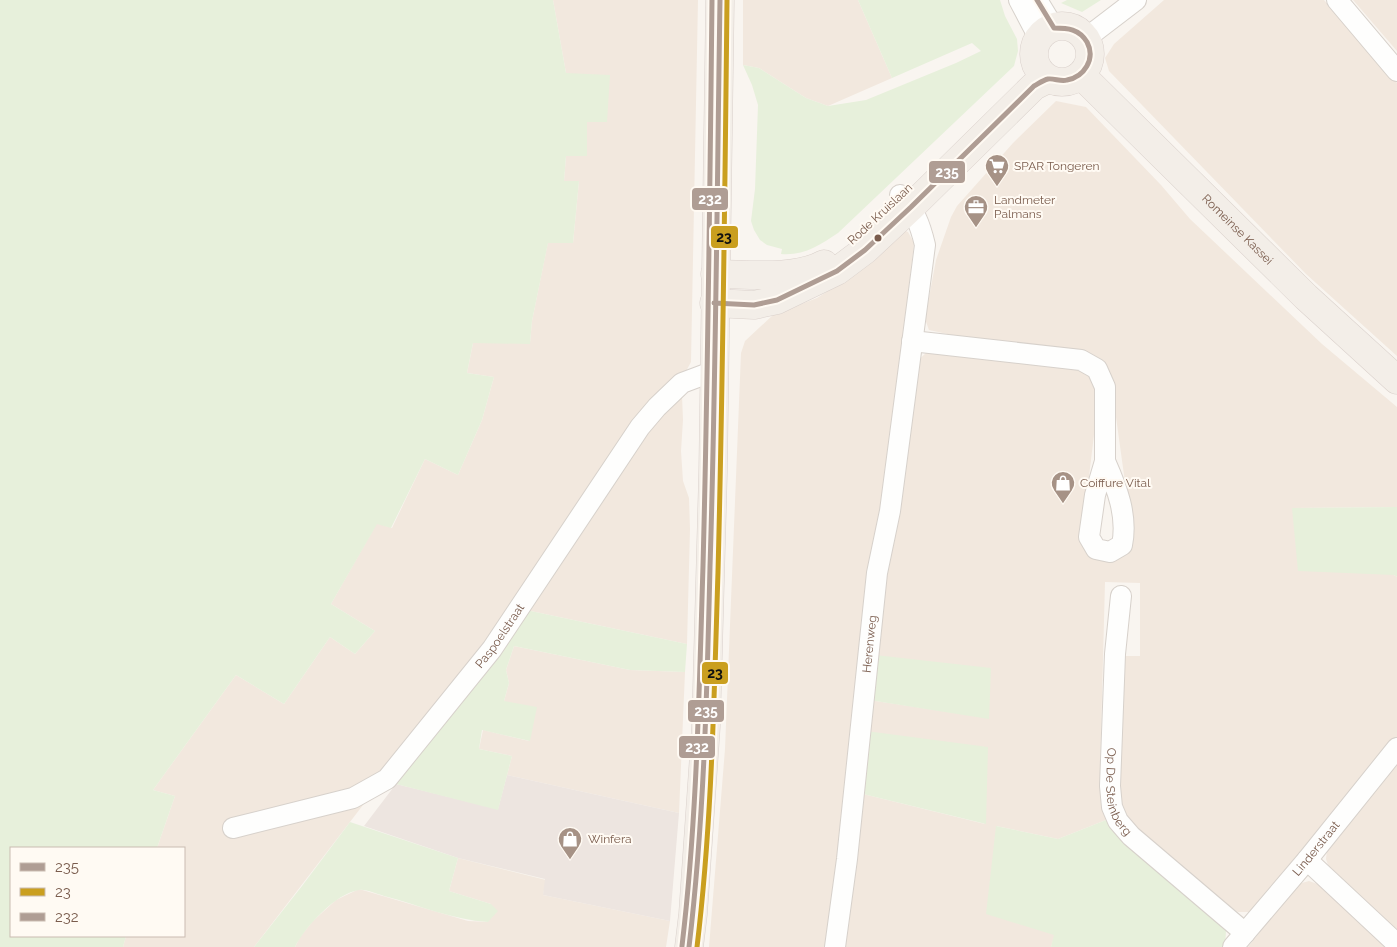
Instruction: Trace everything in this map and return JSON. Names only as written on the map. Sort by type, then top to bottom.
[{"type":"main road","points":[[688,947],[693,914],[706,726],[720,0]]},
{"type":"main road","points":[[1063,26],[1079,32],[1085,39],[1090,48],[1087,67],[1081,75],[1072,80],[1060,82],[1044,52],[1063,26]]},
{"type":"main road","name":"Rode Kruislaan","points":[[714,303],[754,304],[777,300],[829,276],[865,250],[906,201],[1026,78],[1044,52]]},
{"type":"main road","name":"Romeinse Kassei","points":[[1081,75],[1299,291],[1397,380]]},
{"type":"main road","name":"Rode Kruislaan","points":[[715,274],[774,275],[816,268],[831,260],[906,201]]},
{"type":"street","points":[[1018,0],[1044,52]]},
{"type":"street","points":[[1038,0],[1044,52]]},
{"type":"street","points":[[1085,39],[1136,0]]},
{"type":"street","points":[[1337,0],[1397,71]]},
{"type":"street","name":"Herenweg","points":[[835,947],[847,859],[877,573],[890,511],[925,245],[922,229],[906,201]]},
{"type":"street","points":[[912,341],[1081,360],[1097,369],[1105,387],[1105,462]]},
{"type":"street","name":"Paspoelstraat","points":[[233,828],[353,798],[387,779],[492,649],[640,427],[657,406],[682,383],[714,371]]},
{"type":"street","name":"Op De Steinberg","points":[[1121,596],[1115,654],[1110,786],[1112,808],[1118,821],[1131,836],[1239,940]]},
{"type":"street","name":"Linderstraat","points":[[1239,940],[1307,860],[1397,748]]},
{"type":"street","points":[[1307,860],[1397,944]]},
{"type":"shaded area","points":[[553,0],[698,0],[691,362],[684,375],[482,650],[254,947],[123,947],[126,937],[185,937],[185,847],[157,847],[175,796],[153,790],[236,675],[284,704],[330,637],[355,654],[375,631],[331,604],[377,523],[392,528],[425,459],[458,475],[482,420],[494,377],[467,373],[473,343],[530,343],[532,321],[548,242],[573,243],[579,181],[564,181],[566,156],[587,122],[607,122],[566,73]]},
{"type":"shaded area","points":[[743,0],[858,0],[892,78],[828,106],[806,98],[759,68],[743,65]]},
{"type":"shaded area","points":[[1164,0],[1324,0],[1397,83],[1397,356],[1306,274],[1109,71],[1105,58],[1114,44]]},
{"type":"shaded area","points":[[1353,0],[1397,0],[1397,51]]},
{"type":"shaded area","points":[[1056,101],[1086,107],[1161,185],[1190,219],[1322,344],[1397,407],[1397,507],[1292,508],[1397,577],[1397,739],[1256,907],[1249,912],[1238,912],[1218,899],[1128,822],[1119,799],[1123,656],[1140,656],[1140,583],[1105,582],[1100,773],[1103,811],[1106,820],[1058,839],[996,826],[1055,935],[1051,947],[839,947],[859,793],[985,824],[866,731],[869,700],[989,718],[875,655],[915,363],[926,353],[1078,368],[1093,379],[1099,393],[1082,535],[1126,553],[1133,540],[1111,381],[1104,368],[929,330],[925,319],[936,260],[951,217],[957,206],[1013,143]]},
{"type":"shaded area","points":[[903,230],[908,232],[914,243],[827,947],[709,947],[725,749],[741,353],[745,341],[773,315],[817,298],[834,287]]},
{"type":"shaded area","points":[[682,396],[681,451],[683,481],[689,498],[690,529],[687,644],[526,610],[661,413]]},
{"type":"shaded area","points":[[514,646],[630,670],[685,672],[679,813],[507,775],[512,756],[479,749],[483,730],[529,741],[504,701],[509,683],[506,670]]},
{"type":"shaded area","points":[[1397,764],[1397,931],[1329,868],[1326,859],[1327,850]]},
{"type":"shaded area","points":[[507,775],[679,813],[670,921],[543,895],[545,879],[458,858],[364,826],[396,784],[498,809]]},
{"type":"shaded area","points":[[458,858],[546,880],[543,895],[670,921],[666,947],[295,947],[300,937],[313,921],[336,900],[359,889],[468,921],[488,922],[491,904],[449,891]]},
{"type":"shaded area","points":[[1309,881],[1320,885],[1387,947],[1248,947],[1295,888]]},
{"type":"green space","points":[[0,0],[553,0],[566,73],[610,75],[607,122],[587,122],[587,156],[566,156],[564,181],[579,181],[573,243],[548,243],[532,321],[530,344],[473,343],[467,373],[494,377],[482,420],[458,475],[425,459],[391,528],[377,524],[331,604],[375,631],[355,654],[330,637],[284,704],[236,675],[153,790],[175,796],[157,847],[10,847],[10,937],[126,937],[123,947],[0,947]]},
{"type":"green space","points":[[858,0],[1000,0],[1005,16],[1017,39],[1018,51],[1014,66],[838,233],[804,251],[781,254],[782,249],[767,245],[760,240],[751,221],[755,189],[758,105],[743,65],[759,68],[806,98],[828,106],[866,100],[981,51],[972,43],[892,78]]},
{"type":"green space","points":[[1067,0],[1101,0],[1082,12],[1061,3]]},
{"type":"green space","points":[[1397,507],[1397,577],[1394,575],[1298,571],[1292,508]]},
{"type":"green space","points":[[526,610],[687,644],[685,672],[630,670],[514,646],[506,670],[509,683],[504,701],[537,707],[530,741],[482,730],[479,749],[512,756],[498,810],[396,784]]},
{"type":"green space","points":[[875,655],[991,668],[989,719],[869,700]]},
{"type":"green space","points":[[866,731],[988,747],[986,824],[859,793]]},
{"type":"green space","points":[[1106,820],[1117,835],[1221,922],[1226,931],[1225,947],[1051,947],[1054,935],[986,914],[996,826],[1058,839]]},
{"type":"green space","points":[[350,822],[458,858],[449,891],[491,904],[498,911],[488,922],[475,921],[359,890],[341,897],[322,912],[306,930],[295,947],[254,947]]},
{"type":"transit line","name":"232","points":[[682,946],[697,756],[708,354],[712,0]]},
{"type":"transit line","name":"235","points":[[689,947],[698,852],[708,662],[720,0]]},
{"type":"transit line","name":"23","points":[[697,947],[706,854],[715,666],[723,357],[727,0]]},
{"type":"transit line","name":"235","points":[[714,303],[754,305],[777,300],[837,271],[865,250],[911,207],[1034,86],[1048,79],[1065,80],[1079,75],[1089,61],[1090,55],[1087,42],[1080,34],[1073,30],[1054,28],[1037,0]]},
{"type":"place","name":"SPAR Tongeren","points":[[997,187]]},
{"type":"place","name":"Landmeter Palmans","points":[[976,228]]},
{"type":"place","name":"Coiffure Vital","points":[[1063,504]]},
{"type":"place","name":"Winfera","points":[[570,860]]}]
